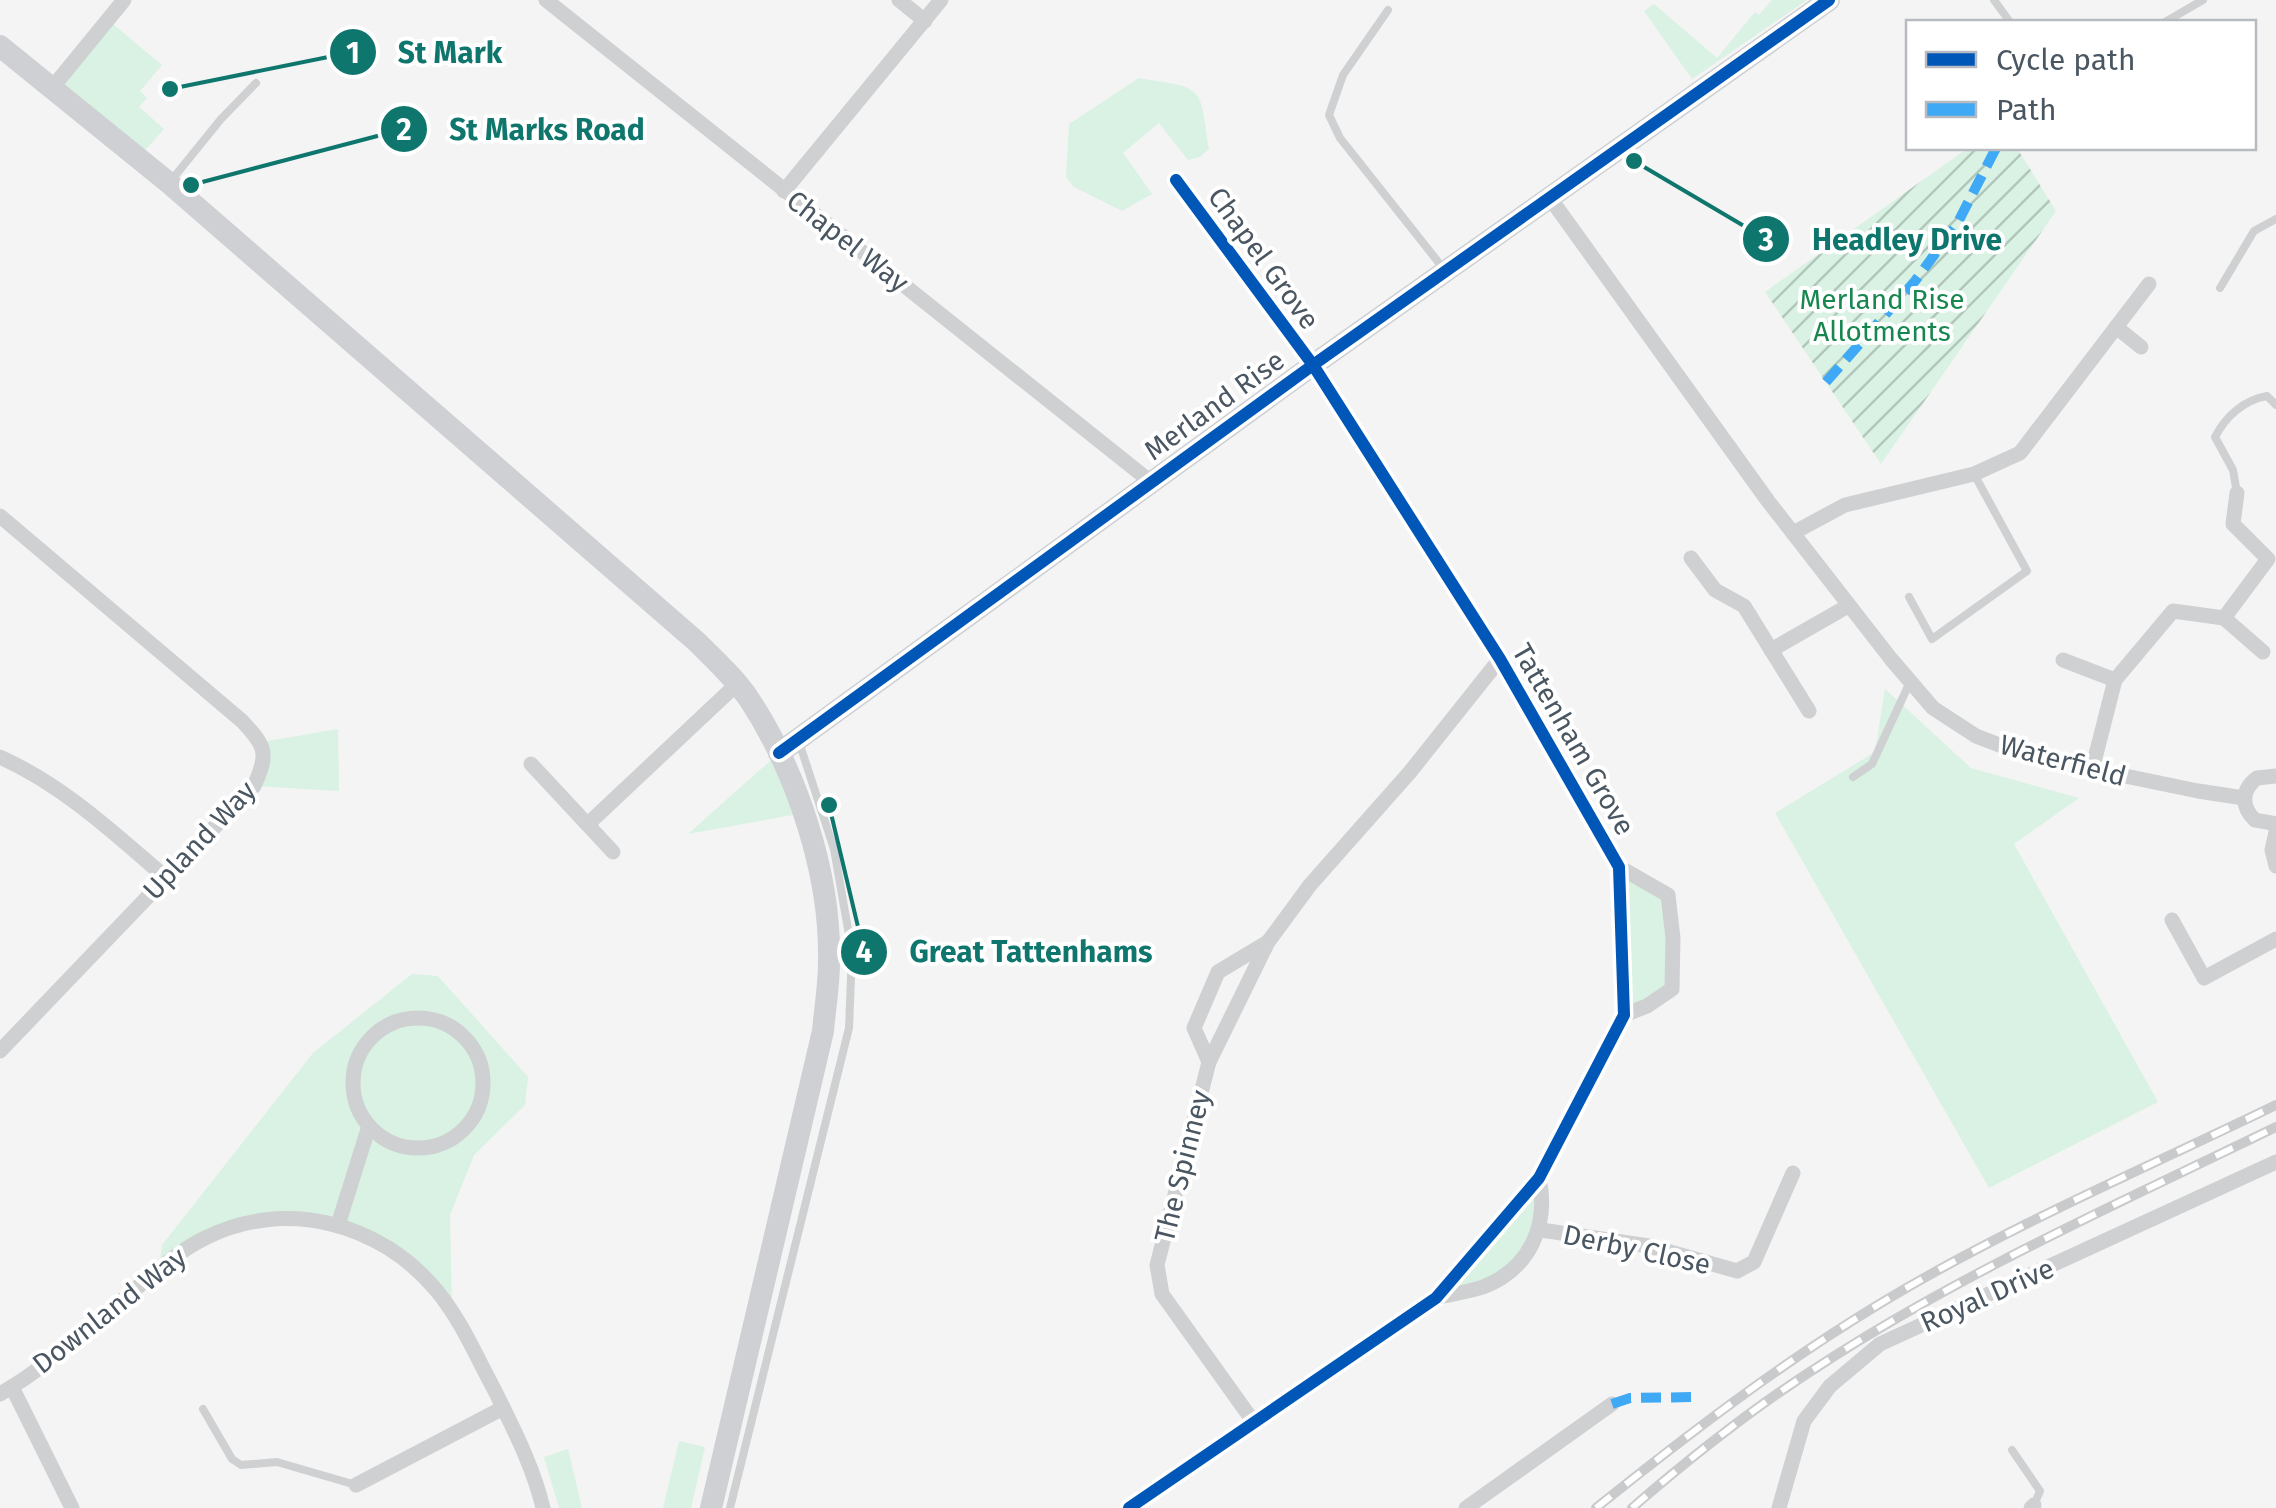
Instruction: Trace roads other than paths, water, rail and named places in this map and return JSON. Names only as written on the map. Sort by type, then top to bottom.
[{"type":"main road","name":"Merland Rise","points":[[788,746],[1313,365],[1830,0]]},
{"type":"main road","points":[[0,46],[169,182],[697,642],[788,746],[826,899],[828,979],[823,1031],[712,1508]]},
{"type":"street","points":[[52,88],[124,0]]},
{"type":"street","name":"Chapel Way","points":[[546,0],[1150,482]]},
{"type":"street","points":[[898,0],[924,21]]},
{"type":"street","points":[[784,192],[941,0]]},
{"type":"street","name":"Chapel Grove","points":[[1176,180],[1313,365]]},
{"type":"street","name":"Waterfield","points":[[1550,198],[1793,533],[1933,708],[1976,736],[2028,756],[2244,798]]},
{"type":"street","points":[[1793,533],[1846,505],[1974,474],[2020,453],[2150,284]]},
{"type":"street","points":[[2116,327],[2141,347]]},
{"type":"street","name":"Tattenham Grove","points":[[1129,1508],[1436,1298],[1539,1178],[1624,1015],[1619,867],[1500,659],[1313,365]]},
{"type":"street","points":[[2224,618],[2268,559],[2233,524],[2237,493]]},
{"type":"street","name":"Upland Way","points":[[0,516],[242,721],[261,742],[265,762],[254,786],[0,1051]]},
{"type":"street","points":[[1691,558],[1715,590],[1744,606],[1810,711]]},
{"type":"street","points":[[1770,650],[1848,606]]},
{"type":"street","points":[[2092,770],[2114,680],[2174,611],[2224,618],[2263,652]]},
{"type":"street","name":"The Spinney","points":[[1253,1421],[1162,1294],[1157,1265],[1208,1062],[1268,942],[1310,885],[1410,772],[1500,659]]},
{"type":"street","points":[[2064,660],[2114,680]]},
{"type":"street","points":[[588,824],[737,684]]},
{"type":"street","points":[[0,757],[37,774],[76,802],[165,878]]},
{"type":"street","points":[[531,764],[612,852]]},
{"type":"street","points":[[2276,776],[2256,778],[2244,798],[2254,820],[2276,824]]},
{"type":"street","points":[[2276,832],[2272,850],[2276,866]]},
{"type":"street","name":"Tattenham Grove","points":[[1619,867],[1668,895],[1674,938],[1672,988],[1647,1006],[1624,1015]]},
{"type":"street","points":[[2172,920],[2204,978],[2276,939]]},
{"type":"street","name":"The Spinney","points":[[1208,1062],[1194,1028],[1218,972],[1268,942]]},
{"type":"street","points":[[338,1225],[369,1126],[358,1105],[354,1084],[357,1062],[376,1035],[404,1019],[426,1018],[448,1025],[466,1039],[477,1054],[483,1074],[482,1095],[475,1115],[462,1131],[445,1143],[414,1147],[384,1138],[369,1126]]},
{"type":"street","name":"Royal Drive","points":[[1779,1508],[1804,1421],[1830,1386],[1880,1344],[2276,1162]]},
{"type":"street","name":"Derby Close","points":[[1541,1230],[1649,1246],[1737,1271],[1754,1262],[1794,1173]]},
{"type":"street","points":[[1539,1178],[1544,1200],[1541,1230]]},
{"type":"street","name":"Downland Way","points":[[6,1390],[177,1253],[206,1237],[262,1218],[290,1217],[338,1225],[411,1264],[452,1311],[526,1456],[543,1508]]},
{"type":"street","name":"Tattenham Grove","points":[[1436,1298],[1484,1286],[1517,1265],[1541,1230]]},
{"type":"street","points":[[6,1390],[72,1508]]},
{"type":"street","points":[[1466,1508],[1612,1404]]},
{"type":"street","points":[[356,1485],[503,1408]]},
{"type":"lane","points":[[2169,20],[2203,0]]},
{"type":"lane","points":[[1388,10],[1343,75],[1328,115],[1340,138],[1446,271]]},
{"type":"lane","points":[[169,182],[256,84]]},
{"type":"lane","points":[[2220,288],[2254,232],[2276,219]]},
{"type":"lane","points":[[2237,493],[2233,470],[2215,437],[2224,420],[2254,398],[2268,396],[2276,405]]},
{"type":"lane","points":[[1909,597],[1932,640],[2027,570],[1974,474]]},
{"type":"lane","points":[[1853,777],[1872,764],[1910,682]]},
{"type":"lane","points":[[730,1508],[849,1028],[852,952],[834,848],[788,746]]},
{"type":"lane","points":[[203,1409],[232,1459],[241,1465],[278,1462],[356,1485]]},
{"type":"lane","points":[[2012,1450],[2040,1490],[2033,1507]]},
{"type":"railway","points":[[1596,1508],[1735,1401],[1881,1303],[2027,1224],[2276,1105]]},
{"type":"railway","points":[[1632,1508],[1746,1416],[1874,1332],[2044,1239],[2276,1127]]},
{"type":"place","name":"St Mark","points":[[170,89]]},
{"type":"place","name":"Headley Drive","points":[[1634,161]]},
{"type":"place","name":"St Marks Road","points":[[191,185]]},
{"type":"place","name":"Great Tattenhams","points":[[829,805]]},
{"type":"park label","name":"Merland Rise Allotments","points":[[1882,315]]}]
